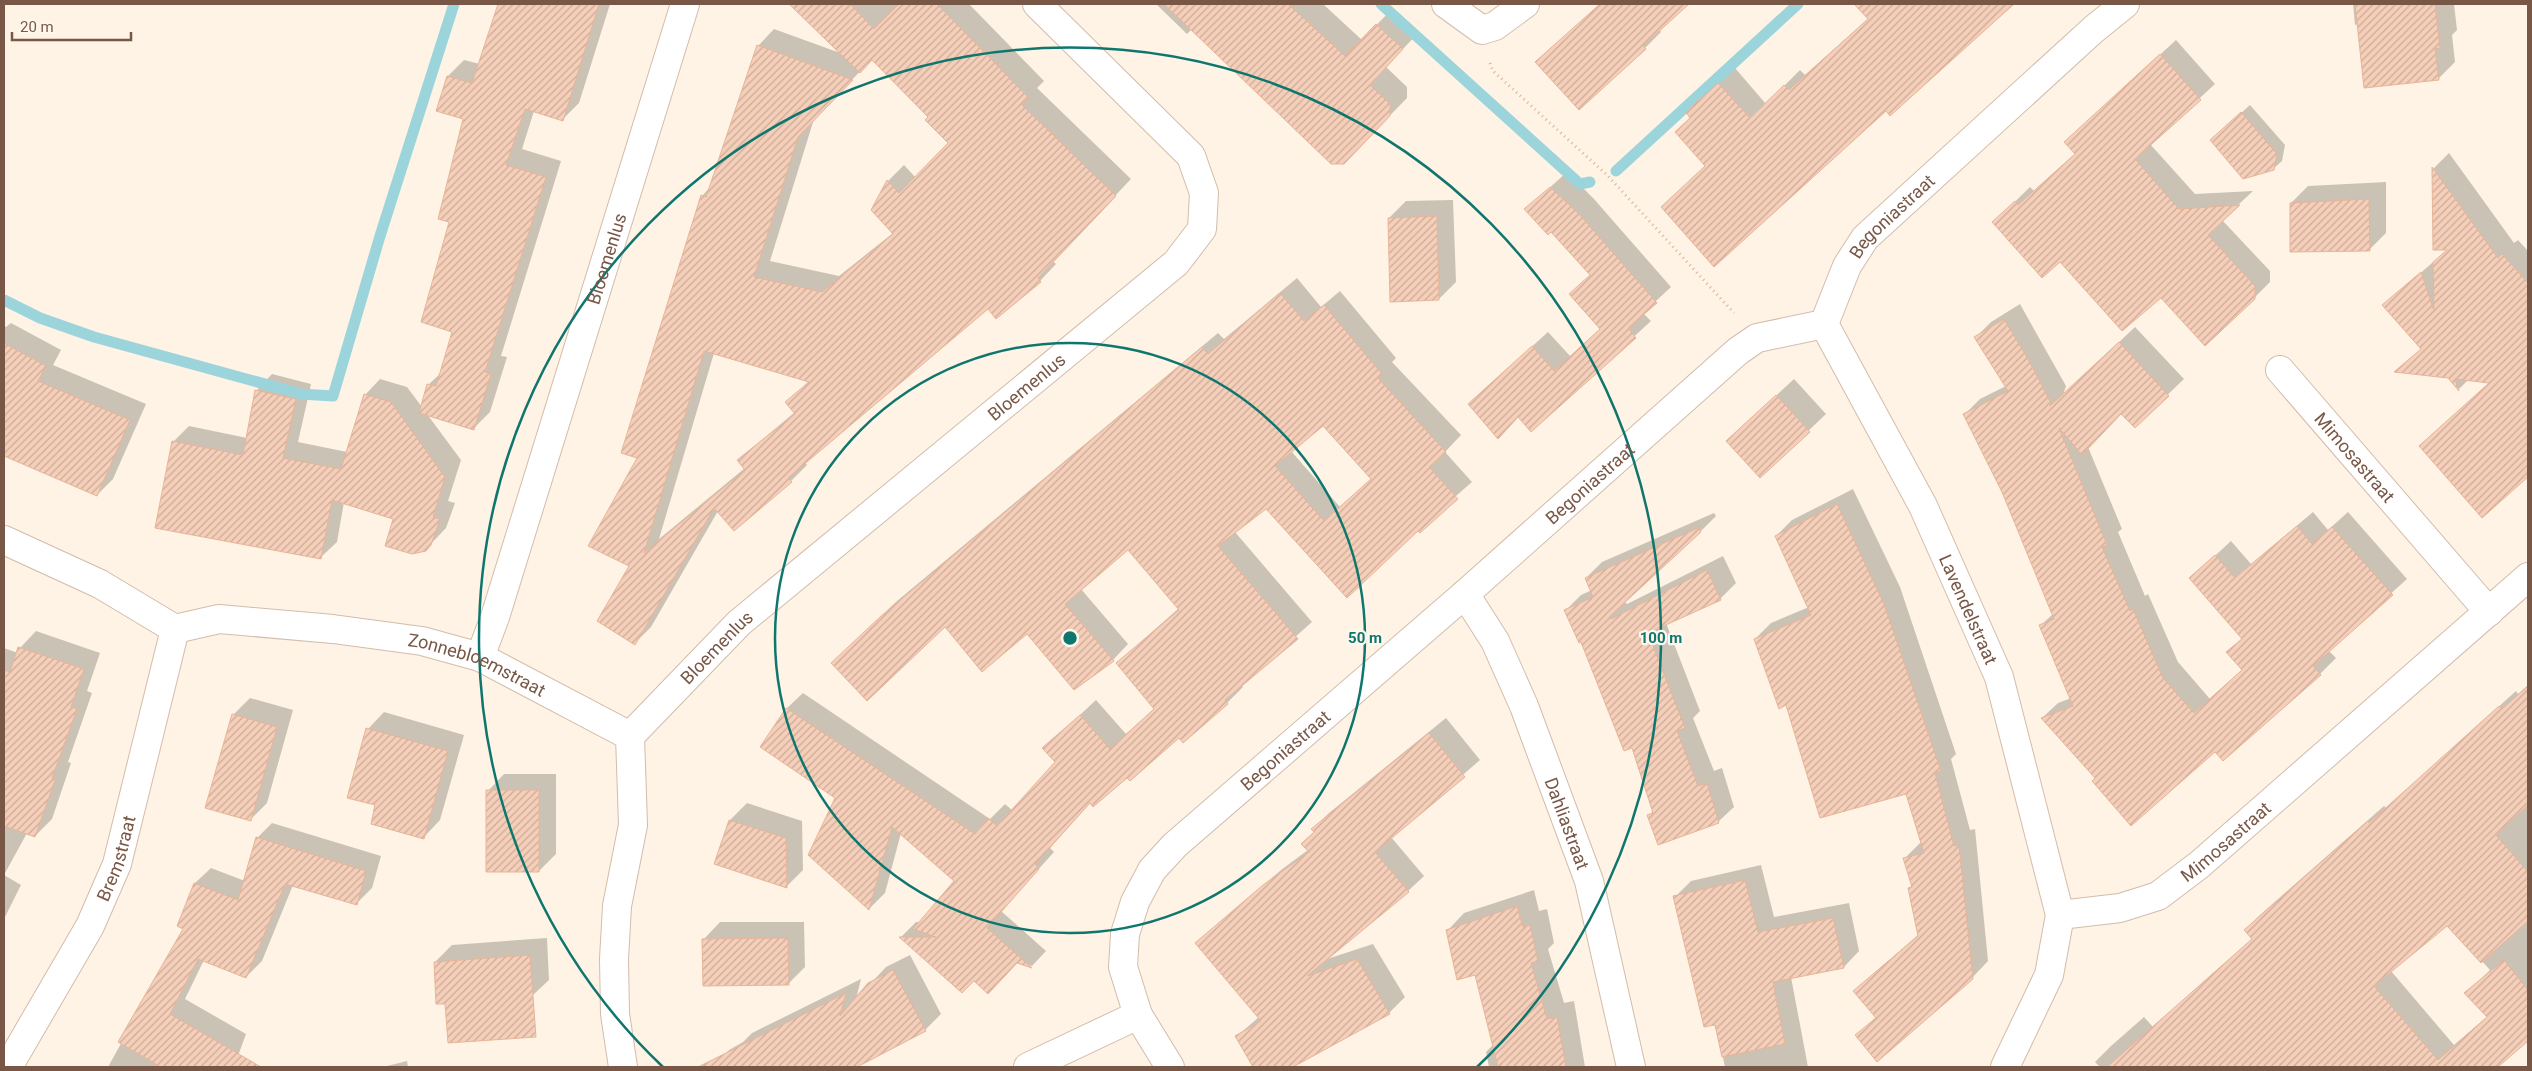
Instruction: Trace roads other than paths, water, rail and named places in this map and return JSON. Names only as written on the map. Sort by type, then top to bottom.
[{"type":"street","name":"Bloemenlus","points":[[480,657],[495,617],[685,4]]},
{"type":"street","name":"Bloemenlus","points":[[630,736],[739,623],[1176,263],[1202,229],[1204,193],[1191,156],[1037,4]]},
{"type":"street","points":[[1446,4],[1482,30],[1495,26],[1525,4]]},
{"type":"street","name":"Begoniastraat","points":[[1170,1067],[1138,1015],[1123,967],[1124,934],[1135,902],[1152,870],[1182,839],[1466,594],[1738,351],[1757,338],[1824,324],[1834,294],[1865,238],[2094,29],[2125,4]]},
{"type":"street","name":"Lavendelstraat","points":[[1824,324],[1923,506],[1999,677],[2060,915]]},
{"type":"street","name":"Mimosastraat","points":[[2280,370],[2489,612]]},
{"type":"street","points":[[4,540],[100,584],[175,629]]},
{"type":"street","name":"Mimosastraat","points":[[2060,915],[2120,908],[2158,896],[2199,866],[2528,578]]},
{"type":"street","name":"Dahliastraat","points":[[1466,594],[1495,641],[1524,706],[1589,881],[1631,1067]]},
{"type":"street","name":"Zonnebloemstraat","points":[[175,629],[219,619],[314,627],[422,641],[480,657],[630,736]]},
{"type":"street","name":"Bremstraat","points":[[8,1067],[90,926],[117,864],[175,629]]},
{"type":"street","points":[[624,1067],[615,1014],[614,959],[617,906],[633,825],[630,736]]},
{"type":"street","points":[[2005,1067],[2049,976],[2060,915]]},
{"type":"street","points":[[1028,1067],[1138,1015]]},
{"type":"waterway","points":[[4,300],[40,318],[94,337],[301,394],[333,396],[380,236],[454,4]]},
{"type":"waterway","points":[[1381,4],[1580,184],[1590,182]]},
{"type":"waterway","points":[[1616,171],[1798,4]]}]
